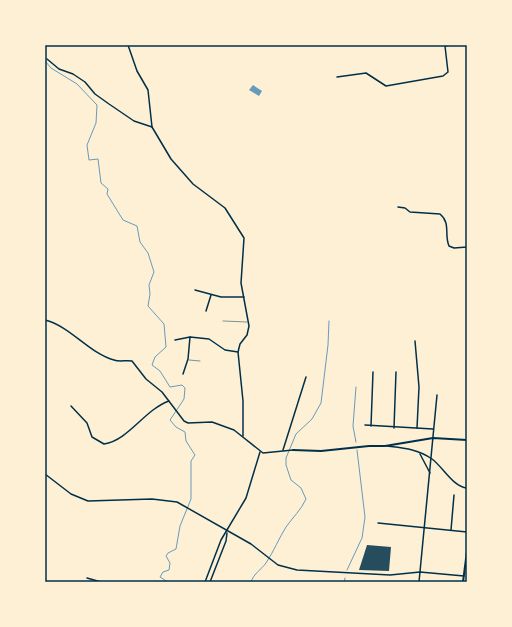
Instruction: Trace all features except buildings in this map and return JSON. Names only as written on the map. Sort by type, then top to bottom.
[{"type":"street","points":[[128,45],[137,71],[148,90],[152,126],[173,163],[193,184],[225,208],[243,234],[245,243],[241,283],[248,322],[248,332],[240,344],[238,352],[243,401],[242,436]]},
{"type":"street","points":[[337,77],[366,73],[386,86],[443,76],[448,72],[445,46],[451,45]]},
{"type":"street","points":[[47,58],[59,69],[73,74],[85,82],[95,94],[134,121],[152,126]]},
{"type":"street","points":[[398,207],[407,208],[410,212],[440,214],[446,223],[449,246],[454,248],[467,247]]},
{"type":"street","points":[[195,290],[226,298],[244,297]]},
{"type":"street","points":[[206,311],[211,295]]},
{"type":"street","points":[[45,320],[59,324],[85,344],[112,360],[132,361],[146,379],[162,392],[184,421],[188,423],[212,422],[234,430],[260,452],[269,453],[283,450],[320,451],[360,446],[385,446],[410,449],[432,459],[460,487],[467,488]]},
{"type":"street","points":[[175,340],[190,337],[209,339],[225,350],[238,352]]},
{"type":"street","points":[[183,374],[187,360],[190,337]]},
{"type":"street","points":[[414,341],[418,387],[417,428]]},
{"type":"street","points":[[371,426],[373,372]]},
{"type":"street","points":[[394,428],[396,372]]},
{"type":"street","points":[[283,450],[306,376]]},
{"type":"street","points":[[419,582],[438,395]]},
{"type":"street","points":[[72,406],[87,423],[92,437],[104,444],[122,437],[156,407],[169,401]]},
{"type":"street","points":[[366,425],[394,428],[434,429]]},
{"type":"street","points":[[385,446],[433,438],[467,440]]},
{"type":"street","points":[[205,582],[221,540],[246,498],[260,452]]},
{"type":"street","points":[[419,452],[430,473]]},
{"type":"street","points":[[45,474],[71,494],[88,501],[167,500],[186,507],[283,566],[309,572],[390,574],[420,572],[464,576]]},
{"type":"street","points":[[451,530],[454,495]]},
{"type":"street","points":[[378,523],[467,532]]},
{"type":"street","points":[[210,582],[226,541],[227,531]]},
{"type":"street","points":[[464,582],[467,551]]},
{"type":"street","points":[[87,578],[100,582]]},
{"type":"lane","points":[[223,321],[248,322]]},
{"type":"lane","points":[[187,360],[200,361]]},
{"type":"water","points":[[253,85],[262,91],[259,96],[249,90]]},
{"type":"waterway","points":[[45,61],[51,68],[77,84],[97,105],[96,123],[87,145],[89,160],[98,159],[101,183],[108,189],[107,194],[123,220],[137,226],[140,242],[148,253],[154,272],[149,285],[150,294],[148,306],[164,324],[166,347],[155,357],[152,365],[160,371],[170,387],[182,385],[185,388],[184,399],[170,420],[176,427],[185,432],[186,441],[195,455],[191,461],[191,499],[180,526],[176,549],[168,553],[166,556],[170,563],[169,570],[163,572],[160,577],[168,582]]},
{"type":"waterway","points":[[251,582],[272,554],[286,527],[306,499],[301,488],[291,480],[286,465],[286,458],[296,434],[312,419],[321,403],[328,345],[329,321]]},
{"type":"waterway","points":[[356,387],[353,426],[356,442]]},
{"type":"waterway","points":[[347,570],[362,538],[365,517],[357,450]]},
{"type":"waterway","points":[[45,569],[46,582]]},
{"type":"waterway","points":[[344,582],[345,578]]}]
